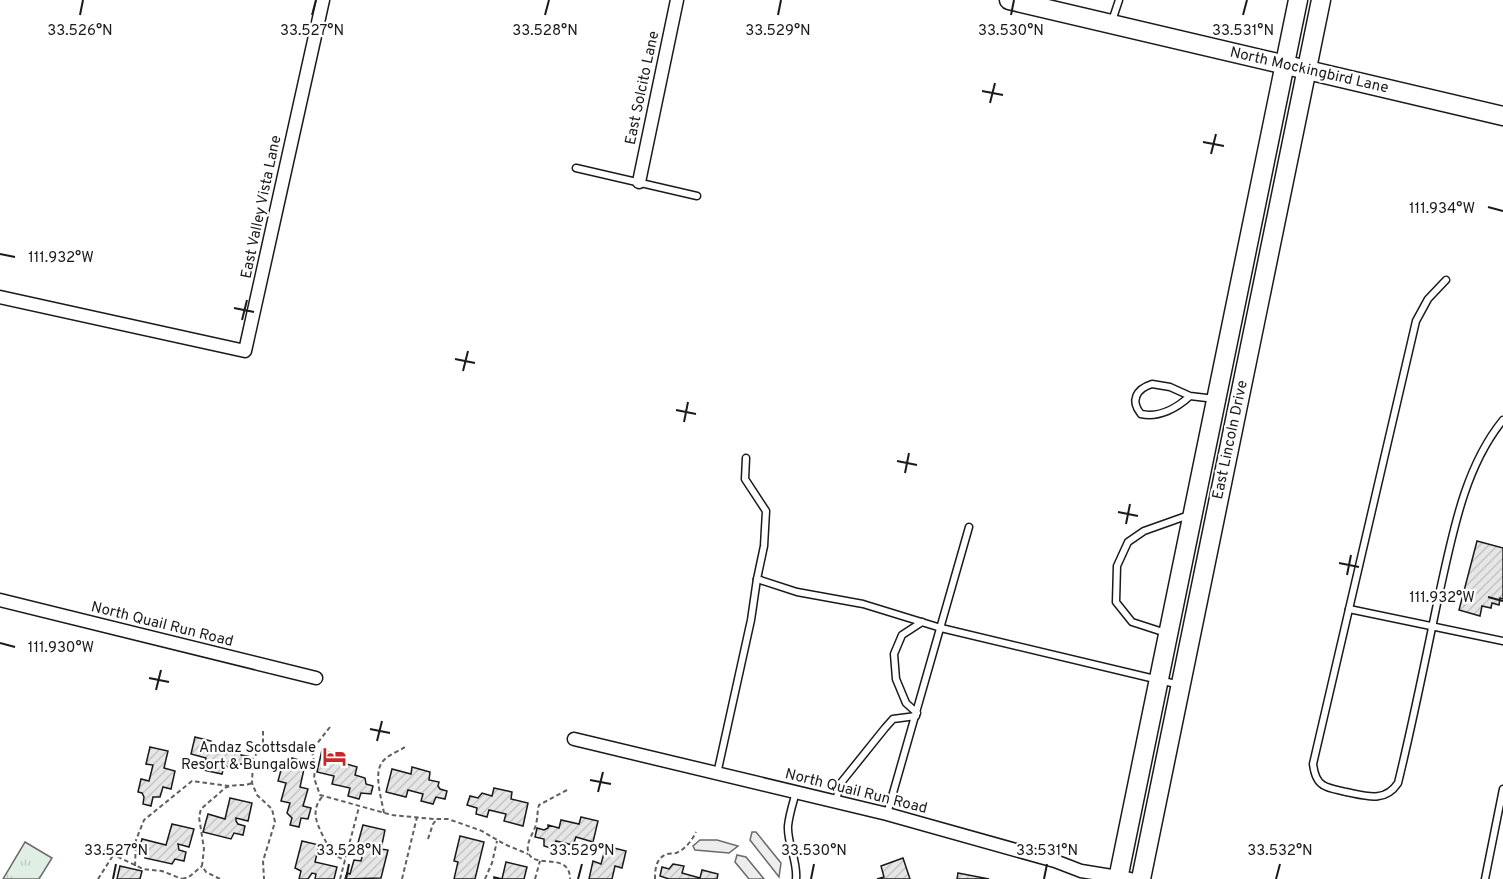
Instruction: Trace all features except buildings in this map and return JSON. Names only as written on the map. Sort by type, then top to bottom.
[{"type":"main road","name":"North Mockingbird Lane","points":[[1009,0],[1503,116]]},
{"type":"main road","name":"East Lincoln Drive","points":[[1122,878],[1158,680],[1298,0]]},
{"type":"main road","name":"East Lincoln Drive","points":[[1141,879],[1321,0]]},
{"type":"main road","points":[[1215,402],[1237,410]]},
{"type":"street","name":"East Valley Vista Lane","points":[[0,297],[245,351],[323,0]]},
{"type":"street","name":"East Solcito Lane","points":[[639,182],[677,0]]},
{"type":"street","name":"North Quail Run Road","points":[[0,600],[316,678]]},
{"type":"street","name":"North Quail Run Road","points":[[574,739],[887,814],[1055,861],[1081,871],[1122,878]]},
{"type":"lane","points":[[1111,24],[1119,0]]},
{"type":"lane","points":[[576,168],[697,196]]},
{"type":"lane","points":[[1446,280],[1428,299],[1416,321],[1313,764],[1317,779],[1323,785],[1368,797],[1379,797],[1389,794],[1398,783],[1432,626],[1468,481],[1491,434],[1503,420]]},
{"type":"lane","points":[[1190,396],[1178,406],[1153,416],[1141,414],[1134,403],[1138,392],[1152,384],[1170,387],[1190,396],[1215,402]]},
{"type":"lane","points":[[717,774],[752,620],[757,579],[765,546],[766,511],[745,479],[746,458]]},
{"type":"lane","points":[[1168,633],[1132,622],[1116,602],[1117,566],[1128,542],[1144,531],[1192,514]]},
{"type":"lane","points":[[887,814],[969,527]]},
{"type":"lane","points":[[757,579],[797,592],[863,604],[941,628],[1181,685]]},
{"type":"lane","points":[[1349,609],[1503,641]]},
{"type":"lane","points":[[916,714],[906,703],[896,679],[894,654],[902,635],[922,622]]},
{"type":"lane","points":[[836,802],[840,784],[893,719],[916,714]]},
{"type":"lane","points":[[1485,879],[1503,789]]},
{"type":"lane","points":[[796,792],[788,827],[797,869],[796,879]]},
{"type":"path","points":[[330,727],[312,750],[314,778],[322,796],[384,813],[448,819],[465,824],[534,859],[560,863],[567,867],[570,879]]},
{"type":"path","points":[[263,731],[263,744],[253,759],[252,783],[256,795],[268,805],[275,815],[263,861],[264,879]]},
{"type":"path","points":[[384,813],[380,765],[405,747]]},
{"type":"path","points":[[135,866],[136,840],[148,816],[165,805],[192,781],[229,786],[245,786],[252,783]]},
{"type":"path","points":[[220,879],[206,872],[202,866],[204,849],[198,825],[201,809],[229,786]]},
{"type":"path","points":[[528,854],[527,848],[536,824],[539,805],[567,790]]},
{"type":"path","points":[[322,796],[316,806],[315,821],[330,850],[334,855],[345,860]]},
{"type":"path","points":[[340,879],[359,807]]},
{"type":"path","points":[[402,879],[417,817]]},
{"type":"path","points":[[428,838],[437,819]]},
{"type":"path","points":[[655,879],[658,861],[665,854],[676,853],[684,848],[696,831]]},
{"type":"path","points":[[485,879],[492,863],[497,841]]},
{"type":"path","points":[[104,850],[135,866],[171,873],[181,879],[189,877],[202,866]]},
{"type":"path","points":[[98,879],[114,854]]},
{"type":"path","points":[[536,879],[540,861]]},
{"type":"green space","points":[[25,842],[52,858],[39,879],[3,879]]},
{"type":"shaded area","points":[[752,832],[756,832],[781,863],[779,877],[750,840]]},
{"type":"shaded area","points":[[700,840],[717,840],[738,846],[729,853],[695,850],[693,846]]},
{"type":"shaded area","points":[[737,855],[746,857],[764,879],[749,879],[735,862]]},
{"type":"place","name":"Andaz Scottsdale Resort & Bungalows","points":[[334,757]]}]
